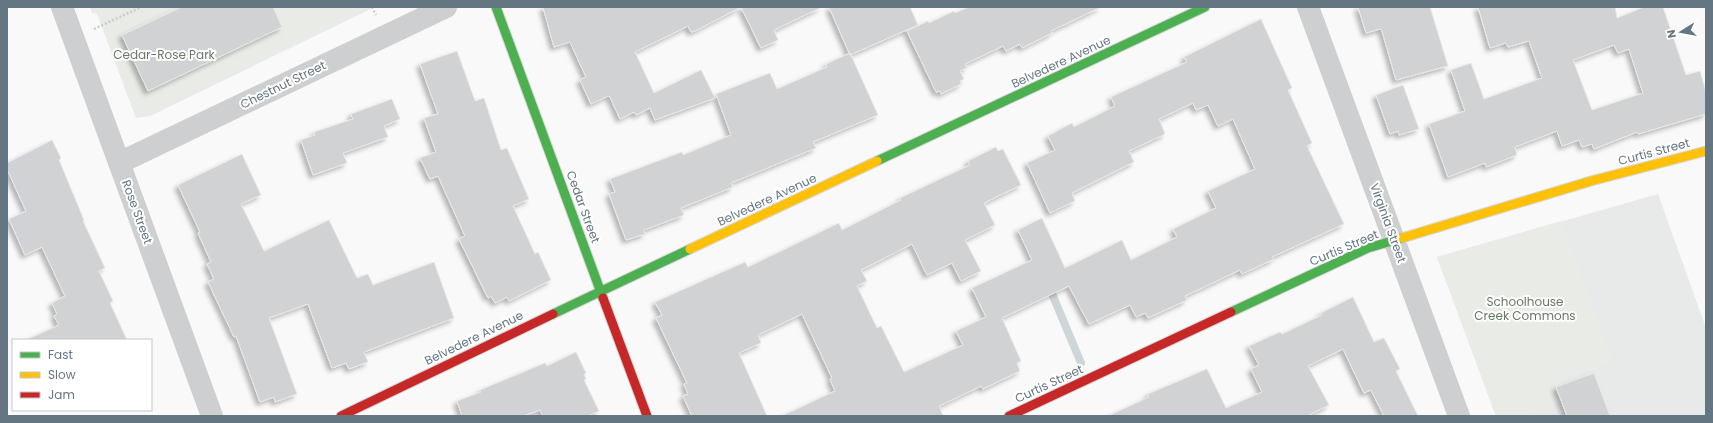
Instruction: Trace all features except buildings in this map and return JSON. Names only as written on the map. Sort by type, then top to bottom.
[{"type":"street","name":"Rose Street","points":[[62,7],[212,416]]},
{"type":"street","name":"Chestnut Street","points":[[119,163],[446,7]]},
{"type":"street","name":"Cedar Street","points":[[496,7],[647,416]]},
{"type":"street","name":"Belvedere Avenue","points":[[341,416],[601,291],[1205,7]]},
{"type":"street","name":"Virginia Street","points":[[1308,7],[1459,416]]},
{"type":"street","name":"Curtis Street","points":[[1009,416],[1368,248],[1591,181],[1706,151]]},
{"type":"path","points":[[73,38],[141,7]]},
{"type":"shaded area","points":[[1658,194],[1706,328],[1706,416],[1496,416],[1437,257]]},
{"type":"green space","name":"Cedar-Rose Park","points":[[90,7],[375,7],[150,116],[136,118],[97,14],[92,13]]},
{"type":"green space","name":"Schoolhouse Creek Commons","points":[[1561,221],[1613,361],[1560,379],[1567,400],[1524,416],[1496,416],[1437,257]]},
{"type":"waterway","points":[[1048,284],[1081,363]]},
{"type":"traffic: fast","points":[[496,7],[603,298]]},
{"type":"traffic: fast","points":[[877,161],[1205,7]]},
{"type":"traffic: fast","points":[[1231,312],[1368,248],[1402,238]]},
{"type":"traffic: fast","points":[[553,314],[690,249]]},
{"type":"traffic: slow","points":[[1402,238],[1591,181],[1706,151]]},
{"type":"traffic: slow","points":[[690,249],[877,161]]},
{"type":"traffic: jam","points":[[603,298],[647,416]]},
{"type":"traffic: jam","points":[[1009,416],[1231,312]]},
{"type":"traffic: jam","points":[[341,416],[553,314]]}]
